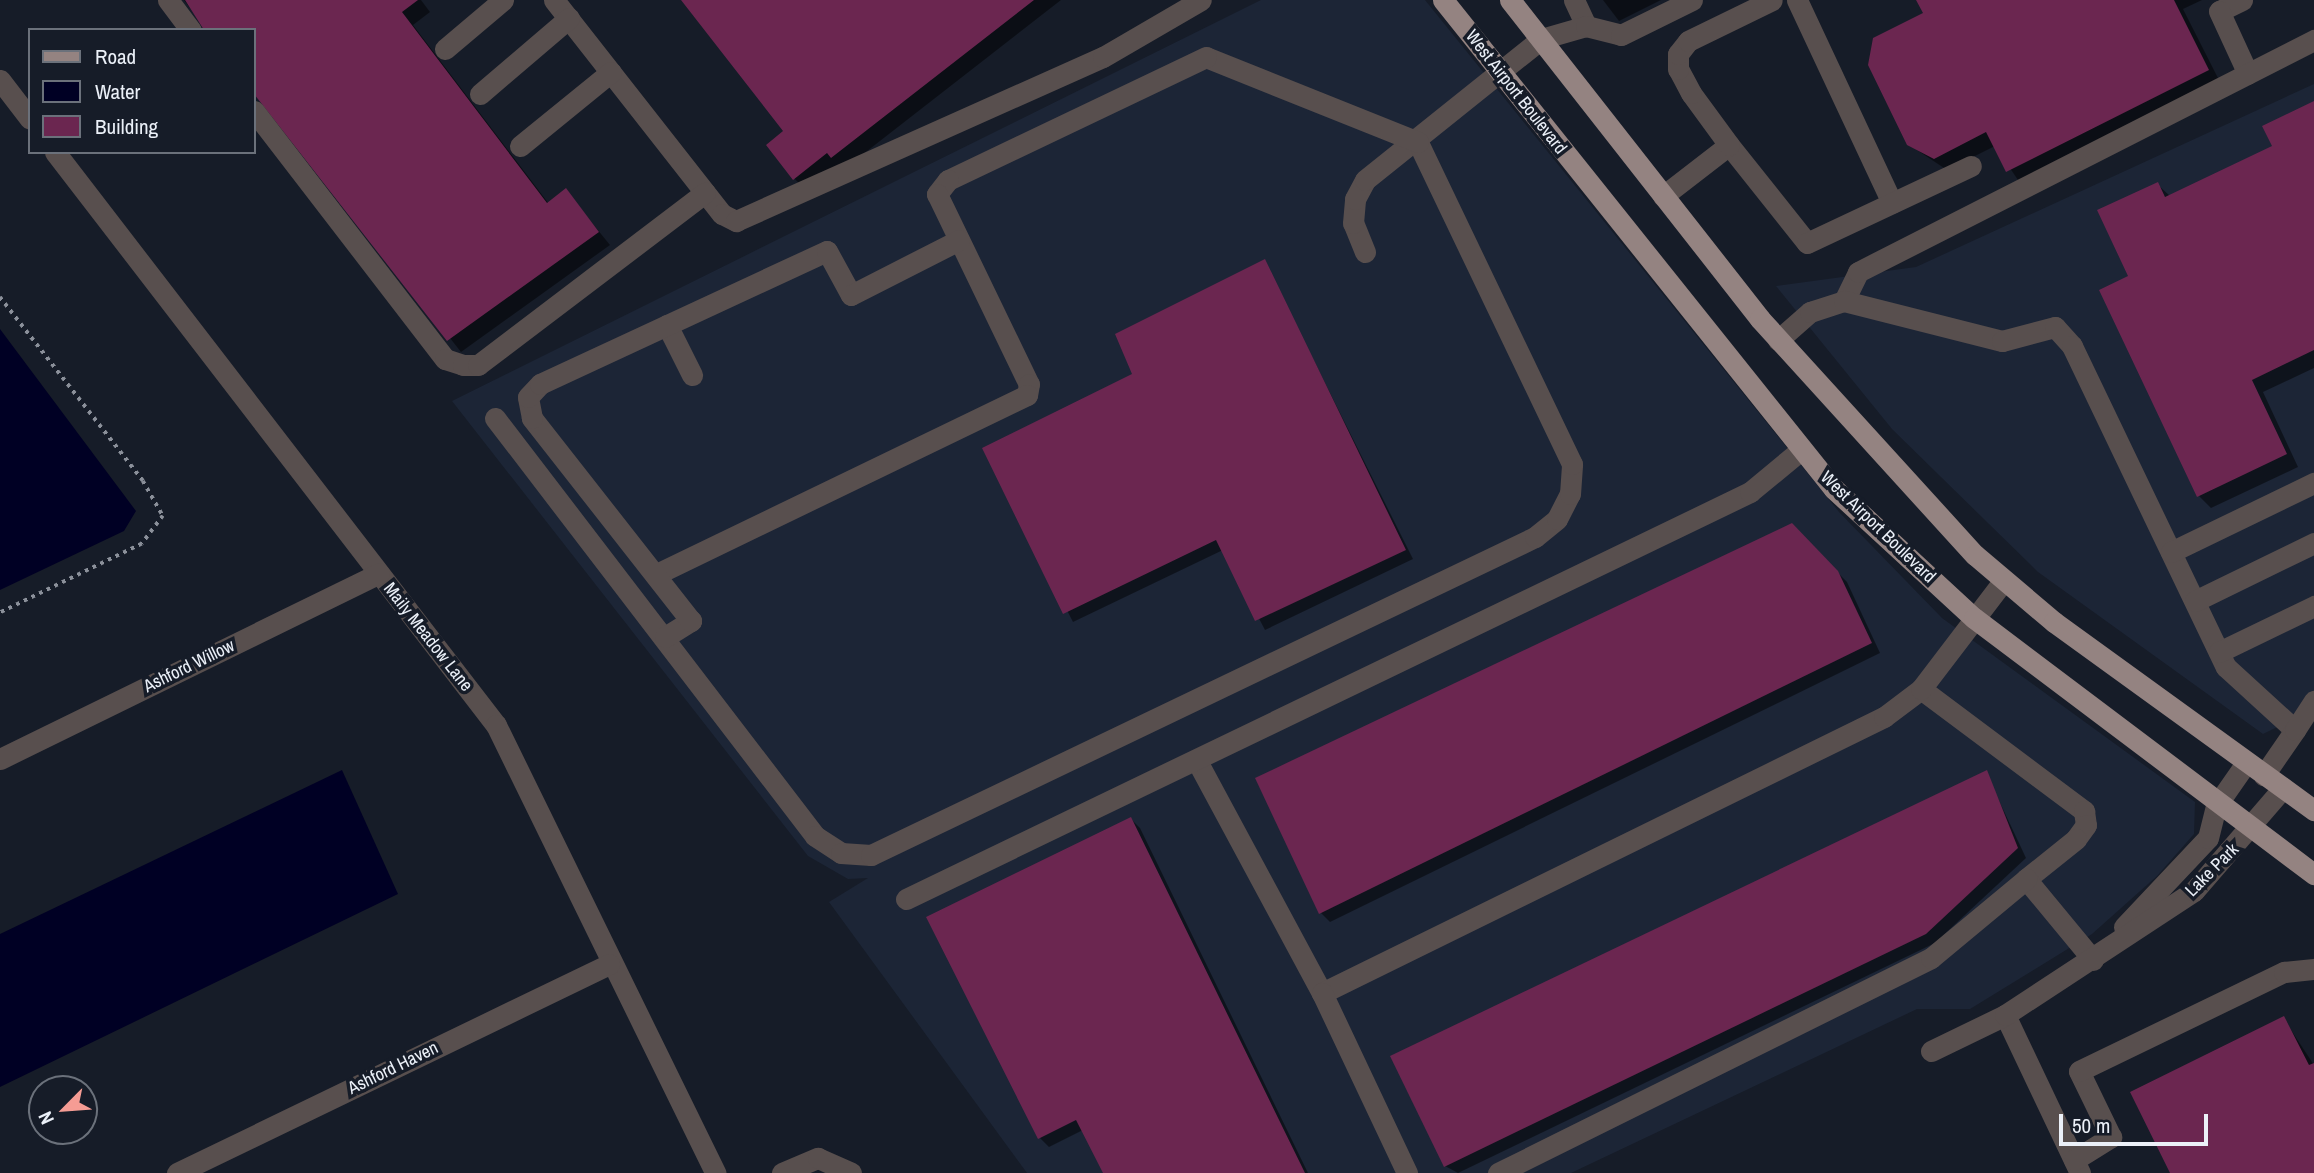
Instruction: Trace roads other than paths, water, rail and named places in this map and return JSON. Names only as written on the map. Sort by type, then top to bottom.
[{"type":"main road","name":"West Airport Boulevard","points":[[1443,0],[1834,489],[1974,618],[2216,806],[2314,874]]},
{"type":"main road","points":[[1510,0],[1778,340],[1874,451],[2004,580],[2255,769],[2314,810]]},
{"type":"street","points":[[168,0],[189,28]]},
{"type":"street","points":[[444,49],[503,0]]},
{"type":"street","points":[[554,0],[722,214],[736,221],[750,218],[922,134],[1102,57],[1201,0]]},
{"type":"street","points":[[1574,0],[1586,26]]},
{"type":"street","points":[[1366,252],[1353,223],[1354,199],[1365,180],[1502,75],[1541,39],[1586,26],[1621,35],[1692,0]]},
{"type":"street","points":[[1772,0],[1688,41],[1678,54],[1678,69],[1691,93],[1729,145],[1807,243],[1971,166]]},
{"type":"street","points":[[1797,0],[1892,203]]},
{"type":"street","points":[[2242,0],[2218,11],[2248,74]]},
{"type":"street","points":[[480,94],[569,18]]},
{"type":"street","points":[[1844,301],[1858,272],[2314,40]]},
{"type":"street","points":[[495,418],[815,836],[841,853],[871,855],[1535,537],[1557,519],[1570,494],[1572,464],[1418,142],[1206,57],[948,180],[937,194],[1029,384],[1027,395],[655,575]]},
{"type":"street","points":[[520,146],[611,72]]},
{"type":"street","points":[[0,80],[28,116]]},
{"type":"street","points":[[256,114],[445,359],[463,365],[478,365],[705,193]]},
{"type":"street","points":[[1663,196],[1729,145]]},
{"type":"street","name":"Maily Meadow Lane","points":[[57,154],[496,725],[609,964],[715,1173]]},
{"type":"street","points":[[665,637],[691,621],[532,418],[528,397],[540,384],[827,251],[851,296],[959,240]]},
{"type":"street","points":[[1778,340],[1810,312],[1844,301],[2002,341],[2055,327],[2072,346],[2219,652],[2251,696],[2295,730]]},
{"type":"street","points":[[667,325],[692,375]]},
{"type":"street","points":[[906,899],[1750,492],[1802,449]]},
{"type":"street","points":[[2171,552],[2314,484]]},
{"type":"street","points":[[2194,601],[2314,543]]},
{"type":"street","name":"Ashford Willow","points":[[0,759],[379,573]]},
{"type":"street","points":[[1322,992],[1884,717],[1921,689],[2004,580]]},
{"type":"street","points":[[2219,652],[2314,606]]},
{"type":"street","points":[[1498,1173],[1931,958],[2076,839],[2086,825],[2084,811],[1921,689]]},
{"type":"street","name":"Lake Park","points":[[2092,960],[2208,838],[2216,806],[2295,730],[2314,701]]},
{"type":"street","points":[[1197,761],[1322,992],[1407,1173]]},
{"type":"street","name":"Lake Park","points":[[1931,1051],[2005,1015],[2194,891],[2251,831],[2283,788]]},
{"type":"street","points":[[2026,879],[2092,960]]},
{"type":"street","name":"Ashford Haven","points":[[177,1173],[609,964]]},
{"type":"street","points":[[2005,1015],[2077,1166],[2111,1137],[2079,1071],[2284,972],[2314,969]]},
{"type":"street","points":[[782,1173],[827,1159],[851,1173]]},
{"type":"water","points":[[0,329],[136,511],[124,531],[0,590]]},
{"type":"water","points":[[342,770],[398,894],[0,1087],[0,934]]}]
